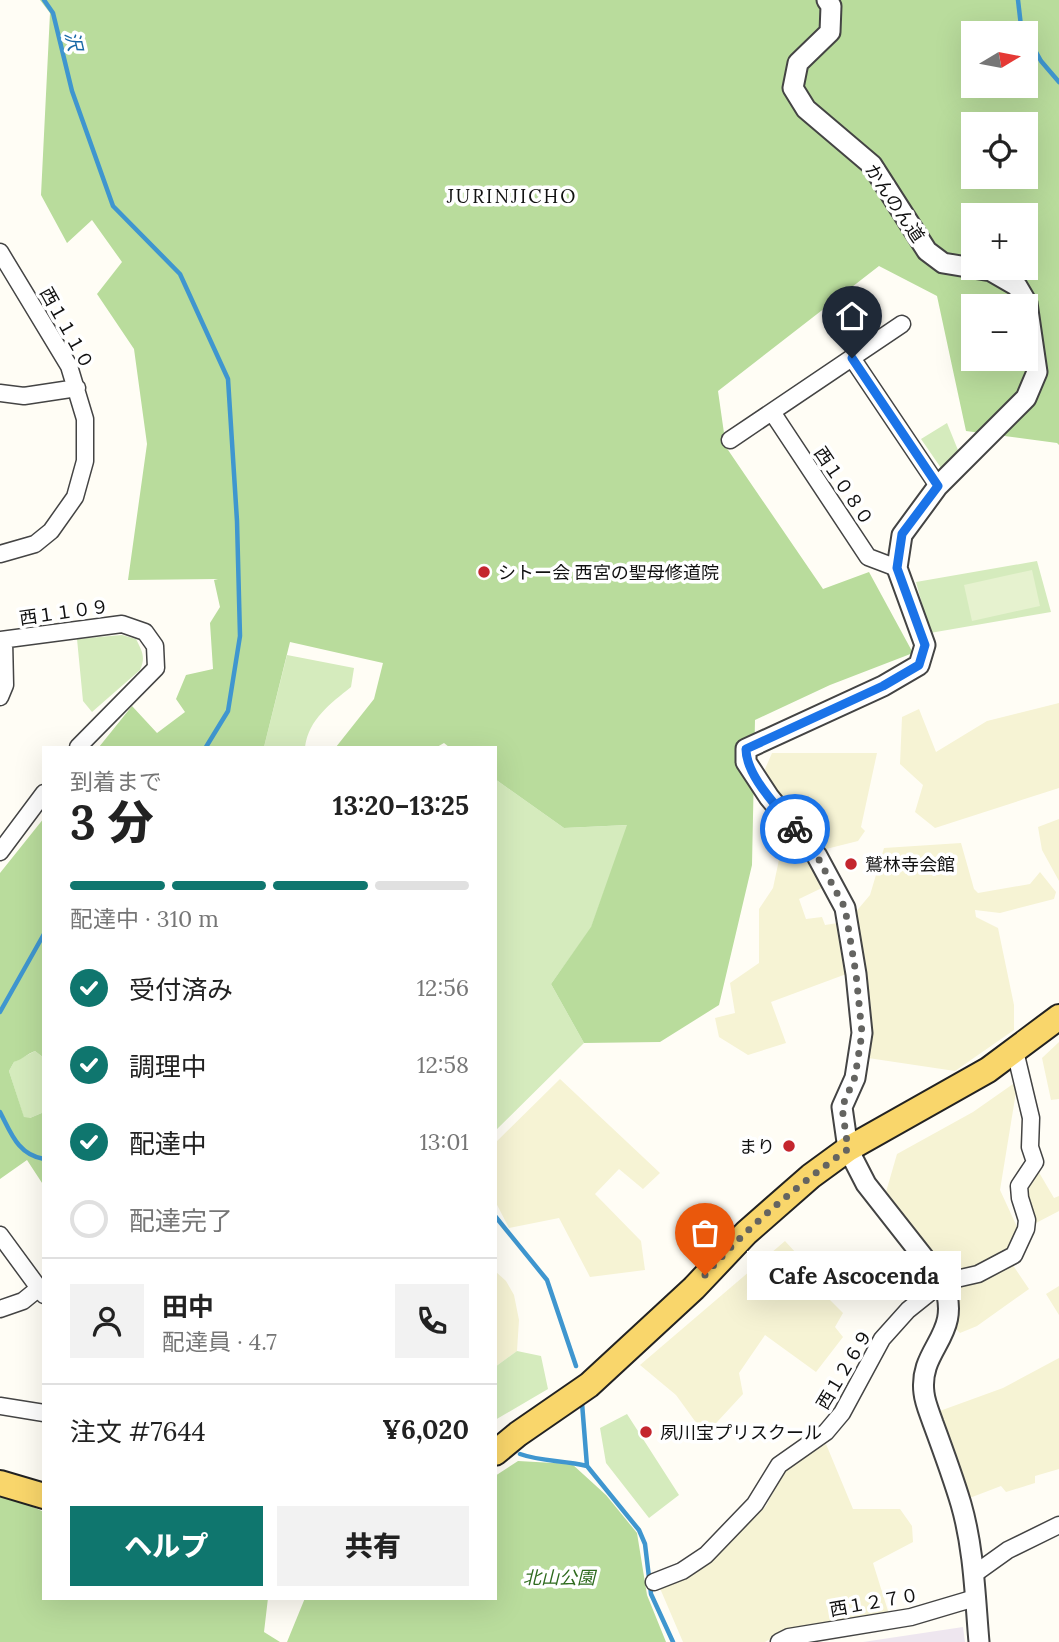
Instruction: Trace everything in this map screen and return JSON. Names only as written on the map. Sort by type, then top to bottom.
[{"type":"main road","points":[[497,1451],[589,1385],[694,1288],[746,1233],[811,1176],[848,1149],[988,1070],[1059,1017]]},
{"type":"main road","points":[[497,1443],[518,1434]]},
{"type":"main road","points":[[0,1483],[42,1495]]},
{"type":"street","name":"かんのん道","points":[[827,0],[831,6],[830,32],[797,63],[793,88],[806,109],[873,165],[927,251],[943,263],[991,271],[1017,286],[1027,303],[1037,372],[1026,398],[938,486],[902,534],[897,568],[925,645],[919,665],[883,686],[746,749],[746,762],[769,797],[817,856],[845,908],[862,1033],[855,1077],[842,1107],[848,1149]]},
{"type":"street","name":"西１１１０","points":[[0,252],[69,366],[85,419],[85,461],[75,497],[51,531],[34,544],[0,554]]},
{"type":"street","points":[[730,440],[902,324]]},
{"type":"street","points":[[852,358],[938,486]]},
{"type":"street","points":[[0,393],[24,396],[77,388]]},
{"type":"street","name":"西１０８０","points":[[772,412],[869,557],[897,568]]},
{"type":"street","name":"西１１０９","points":[[2,640],[122,624],[145,632],[155,646],[156,668],[79,746]]},
{"type":"street","points":[[0,697],[5,685],[2,640]]},
{"type":"street","points":[[0,852],[42,796]]},
{"type":"street","points":[[943,1282],[978,1274],[1014,1255],[1026,1229],[1027,1220],[1019,1186],[1035,1162],[1030,1147],[1031,1118],[1015,1051]]},
{"type":"street","points":[[848,1149],[866,1184],[943,1282],[949,1297],[944,1333],[928,1361],[924,1373],[923,1394],[961,1504],[969,1537],[979,1642]]},
{"type":"street","points":[[0,1234],[42,1292],[0,1309]]},
{"type":"street","name":"西１２６９","points":[[654,1582],[682,1571],[706,1555],[755,1504],[779,1465],[826,1432],[842,1413],[882,1339],[908,1310],[943,1282]]},
{"type":"street","points":[[0,1406],[42,1413]]},
{"type":"street","points":[[972,1575],[1008,1550],[1059,1525]]},
{"type":"street","name":"西１２７０","points":[[779,1642],[789,1637],[911,1617],[975,1598]]},
{"type":"shaded area","points":[[1059,703],[1059,788],[935,828],[915,812],[923,785],[900,764],[902,717],[919,709],[936,752],[987,721]]},
{"type":"shaded area","points":[[772,753],[877,753],[861,827],[865,831],[858,841],[822,850],[767,783],[765,769]]},
{"type":"shaded area","points":[[1059,819],[1059,881],[1042,850],[1038,827]]},
{"type":"shaded area","points":[[789,837],[813,867],[824,887],[799,899],[806,919],[822,917],[825,925],[838,923],[849,973],[771,1002],[786,1043],[748,1055],[719,1037],[715,1018],[735,1013],[730,983],[759,963],[759,909],[773,888],[780,855]]},
{"type":"shaded area","points":[[961,843],[974,889],[978,893],[1030,884],[1040,872],[1056,892],[1054,899],[1000,913],[975,910],[976,917],[998,928],[1014,1005],[1014,1030],[955,1071],[868,1058],[869,1030],[854,914],[870,895],[884,848]]},
{"type":"shaded area","points":[[1059,1042],[1059,1099],[1051,1100],[1042,1058]]},
{"type":"shaded area","points":[[560,1079],[660,1173],[643,1189],[619,1169],[595,1194],[641,1241],[645,1270],[590,1277],[559,1218],[509,1228],[497,1205],[497,1141]]},
{"type":"shaded area","points":[[1013,1084],[1017,1086],[1000,1190],[1018,1229],[1006,1255],[1029,1289],[977,1326],[960,1333],[954,1327],[955,1288],[903,1220],[886,1192],[897,1154],[973,1112]]},
{"type":"shaded area","points":[[1037,1169],[1054,1198],[1059,1196],[1059,1211],[1036,1223],[1023,1190]]},
{"type":"shaded area","points":[[785,1241],[808,1266],[819,1289],[843,1313],[835,1327],[843,1337],[816,1372],[765,1335],[739,1373],[743,1394],[705,1435],[676,1395],[640,1365]]},
{"type":"shaded area","points":[[497,1273],[506,1281],[514,1295],[519,1320],[517,1351],[497,1366]]},
{"type":"shaded area","points":[[1059,1286],[1059,1315],[1046,1294]]},
{"type":"shaded area","points":[[1059,1358],[1059,1469],[1035,1476],[1035,1483],[1006,1492],[1001,1486],[967,1499],[937,1412],[1003,1388]]},
{"type":"shaded area","points":[[826,1444],[853,1509],[900,1509],[912,1526],[913,1542],[873,1563],[889,1614],[788,1629],[765,1642],[683,1642],[659,1586],[723,1549],[766,1506],[785,1469]]},
{"type":"shaded area","points":[[963,1627],[965,1642],[863,1642]]},
{"type":"green space","points":[[40,0],[1059,0],[1059,445],[966,431],[937,296],[879,266],[718,391],[726,447],[823,589],[869,572],[913,653],[830,685],[755,720],[752,865],[719,1005],[660,1042],[584,1043],[551,984],[591,927],[627,825],[564,828],[497,780],[497,746],[448,746],[444,743],[439,746],[337,746],[374,699],[383,663],[290,642],[264,746],[100,746],[132,706],[157,733],[185,712],[176,699],[186,675],[213,669],[210,623],[220,607],[214,580],[218,579],[128,580],[147,444],[134,349],[97,294],[122,262],[92,220],[67,243],[41,195],[50,13]]},
{"type":"green space","points":[[947,423],[960,455],[941,468],[921,439]]},
{"type":"green space","points":[[1037,561],[1051,612],[930,633],[916,582]]},
{"type":"green space","points":[[1032,570],[1040,606],[972,621],[964,585]]},
{"type":"green space","points":[[122,635],[136,639],[142,654],[142,665],[140,670],[92,712],[83,701],[77,639]]},
{"type":"green space","points":[[287,655],[354,668],[351,687],[316,720],[305,746],[264,746]]},
{"type":"green space","points":[[497,780],[564,828],[628,825],[591,928],[551,984],[584,1043],[497,1129]]},
{"type":"green space","points":[[42,820],[42,1056],[35,1051],[14,1062],[9,1071],[24,1117],[30,1118],[42,1113],[42,1183],[27,1160],[0,1179],[0,873]]},
{"type":"green space","points":[[35,1051],[42,1056],[42,1113],[30,1118],[24,1118],[9,1071],[14,1062]]},
{"type":"green space","points":[[517,1351],[541,1356],[548,1389],[497,1419],[497,1366]]},
{"type":"green space","points":[[627,1414],[679,1495],[649,1518],[606,1463],[600,1428]]},
{"type":"green space","name":"北山公園","points":[[518,1461],[572,1464],[606,1495],[637,1533],[647,1595],[666,1642],[287,1642],[304,1600],[497,1600],[497,1475]]},
{"type":"green space","points":[[0,1492],[42,1511],[42,1600],[268,1600],[264,1632],[280,1642],[0,1642]]},
{"type":"waterway","name":"沢","points":[[44,0],[53,13],[72,91],[113,206],[180,274],[228,379],[237,521],[240,636],[228,711],[207,746]]},
{"type":"waterway","points":[[1018,0],[1020,21]]},
{"type":"waterway","points":[[1038,56],[1059,82]]},
{"type":"waterway","points":[[0,1012],[42,938]]},
{"type":"waterway","points":[[0,1112],[22,1148],[42,1159]]},
{"type":"waterway","points":[[497,1218],[547,1280],[576,1366]]},
{"type":"waterway","points":[[582,1403],[587,1466],[639,1530],[645,1544],[651,1594],[673,1642]]},
{"type":"waterway","points":[[520,1454],[587,1466]]},
{"type":"way so far","points":[[705,1275],[746,1233],[811,1176],[848,1149],[842,1107],[855,1077],[862,1033],[856,974],[845,908],[817,856],[795,829]]},
{"type":"place","name":"シトー会 西宮の聖母修道院","points":[[484,572]]},
{"type":"place","name":"鷲林寺会館","points":[[851,864]]},
{"type":"place","name":"まり","points":[[789,1146]]},
{"type":"place","name":"Cafe Ascocenda","points":[[705,1275]]},
{"type":"place","name":"夙川宝プリスクール","points":[[646,1432]]},
{"type":"district","name":"JURINJICHO","points":[[512,196]]},
{"type":"route","points":[[795,829],[746,762],[746,749],[883,686],[919,665],[925,645],[897,568],[902,534],[938,486],[852,358]]}]
